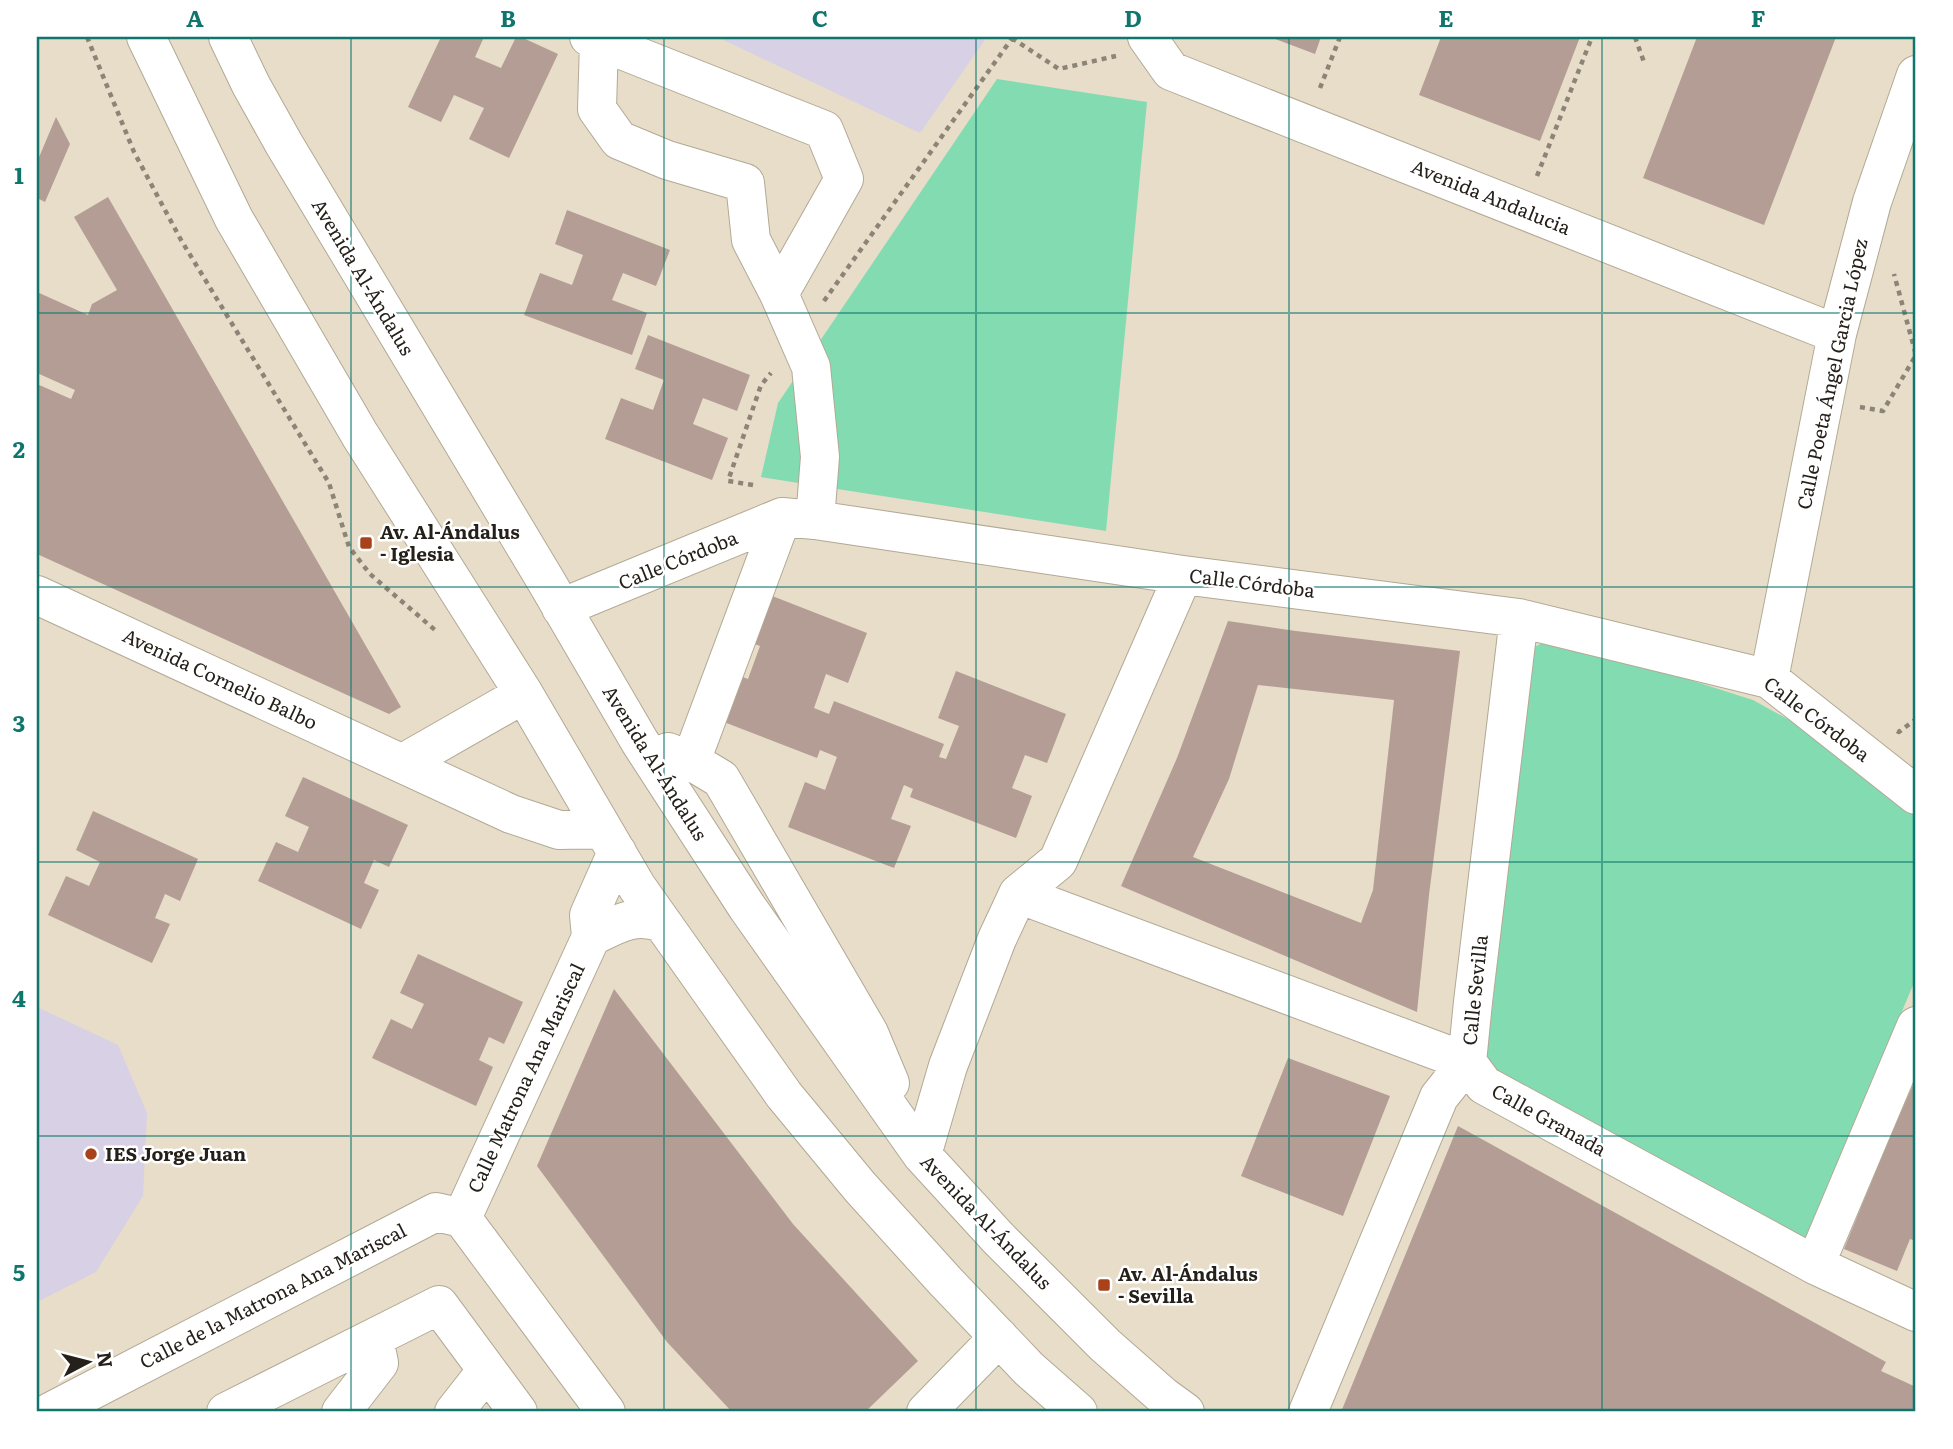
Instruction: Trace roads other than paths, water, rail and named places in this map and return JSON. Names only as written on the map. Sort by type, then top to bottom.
[{"type":"street","points":[[146,37],[234,219],[360,435],[524,694],[662,923],[784,1095],[860,1187],[1029,1369],[1078,1412]]},
{"type":"street","name":"Avenida Al-Ándalus","points":[[228,37],[284,144],[640,742],[747,908],[922,1155],[998,1238],[1105,1345],[1185,1412]]},
{"type":"street","points":[[691,761],[798,518],[820,457],[811,367],[779,294],[751,240],[746,183],[667,160],[619,140],[597,109],[594,39],[824,130],[844,179],[779,294]]},
{"type":"street","name":"Avenida Andalucia","points":[[1151,42],[1171,71],[1838,334]]},
{"type":"street","name":"Calle Poeta Ángel Garcia López","points":[[1769,679],[1838,334],[1872,202],[1916,75]]},
{"type":"street","name":"Calle Córdoba","points":[[561,608],[798,518],[1183,575],[1519,618],[1769,679],[1916,795]]},
{"type":"street","points":[[922,1155],[948,1066],[997,939],[1018,894],[1058,861],[1183,575]]},
{"type":"street","name":"Avenida Cornelio Balbo","points":[[37,594],[511,814],[559,830],[610,840]]},
{"type":"street","name":"Calle Sevilla","points":[[1308,1412],[1439,1097],[1467,1062],[1519,618]]},
{"type":"street","points":[[403,763],[524,694]]},
{"type":"street","points":[[640,742],[691,761],[721,779],[869,1033],[922,1155]]},
{"type":"street","points":[[610,840],[589,915],[591,937],[638,918],[650,918],[662,923]]},
{"type":"street","name":"Calle Granada","points":[[1018,894],[1467,1062],[1484,1085],[1815,1265],[1916,1312]]},
{"type":"street","name":"Calle Matrona Ana Mariscal","points":[[461,1218],[591,937]]},
{"type":"street","points":[[1815,1265],[1916,1026]]},
{"type":"street","name":"Calle de la Matrona Ana Mariscal","points":[[72,1407],[436,1212],[461,1218]]},
{"type":"street","points":[[461,1218],[606,1412]]},
{"type":"street","points":[[226,1412],[439,1306],[518,1412]]},
{"type":"street","points":[[926,1412],[999,1337]]},
{"type":"street","points":[[341,1412],[379,1363],[373,1338]]},
{"type":"street","points":[[454,1412],[487,1370]]},
{"type":"place","name":"Av. Al-Ándalus - Iglesia","points":[[366,543]]},
{"type":"place","name":"IES Jorge Juan","points":[[91,1154]]},
{"type":"place","name":"Av. Al-Ándalus - Sevilla","points":[[1104,1285]]}]
